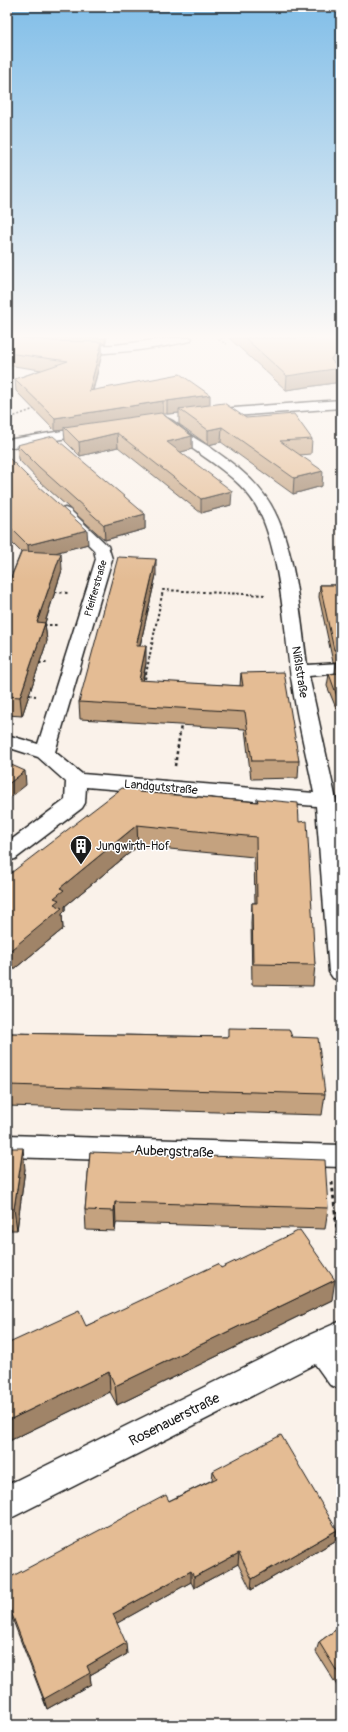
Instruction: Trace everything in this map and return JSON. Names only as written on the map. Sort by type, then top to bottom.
[{"type":"street","name":"Nißlstraße","points":[[167,419],[180,434],[220,460],[247,484],[258,498],[272,523],[278,542],[286,579],[299,671],[322,787],[326,800],[341,972]]},
{"type":"street","points":[[7,444],[103,429]]},
{"type":"street","name":"Pfeifferstraße","points":[[45,753],[104,559],[102,549],[94,539],[56,505]]},
{"type":"street","points":[[299,671],[341,668]]},
{"type":"street","points":[[7,741],[45,753],[76,780],[75,803],[7,854]]},
{"type":"street","name":"Landgutstraße","points":[[76,780],[326,800]]},
{"type":"street","name":"Aubergstraße","points":[[7,1146],[336,1166]]},
{"type":"street","points":[[331,1340],[341,1374]]},
{"type":"street","name":"Rosenauerstraße","points":[[7,1503],[331,1340]]},
{"type":"path","points":[[338,506],[341,510]]},
{"type":"path","points":[[141,684],[145,679],[162,590],[266,595]]},
{"type":"path","points":[[55,592],[70,593]]},
{"type":"path","points":[[44,624],[59,625]]},
{"type":"path","points":[[175,768],[181,725]]},
{"type":"path","points":[[336,1166],[341,1267]]},
{"type":"building","points":[[121,419],[169,419],[192,436],[167,442],[232,491],[201,499],[117,433],[79,442],[64,427]]},
{"type":"building","points":[[193,419],[297,419],[312,439],[280,441],[323,471],[294,478],[222,427],[208,430]]},
{"type":"building","points":[[53,436],[145,514],[104,525],[39,467],[17,445]]},
{"type":"building","points":[[7,456],[87,530],[28,545],[7,524]]},
{"type":"building","points":[[22,551],[61,553],[37,622],[45,623],[20,697],[7,696],[7,587]]},
{"type":"building","points":[[118,557],[156,559],[136,646],[146,646],[139,680],[243,686],[241,673],[284,672],[299,761],[252,761],[245,712],[79,702]]},
{"type":"building","points":[[320,585],[341,585],[341,649],[334,650]]},
{"type":"building","points":[[341,662],[341,695],[337,696],[329,674],[339,673],[336,663]]},
{"type":"building","points":[[7,763],[25,771],[7,785]]},
{"type":"building","points":[[122,788],[139,790],[139,792],[258,802],[257,799],[298,803],[299,822],[307,821],[315,965],[253,964],[252,903],[257,903],[256,837],[137,825],[60,888],[64,890],[54,898],[59,900],[54,904],[62,908],[7,953],[7,876]]},
{"type":"building","points":[[228,1028],[289,1029],[292,1037],[318,1038],[325,1094],[7,1085],[7,1033],[228,1037]]},
{"type":"building","points":[[7,1148],[23,1148],[14,1209],[7,1209]]},
{"type":"building","points":[[90,1152],[325,1160],[328,1208],[115,1202],[114,1211],[85,1210]]},
{"type":"building","points":[[300,1230],[335,1280],[115,1386],[109,1372],[7,1421],[7,1344],[79,1311],[86,1326],[218,1264],[221,1268]]},
{"type":"building","points":[[281,1435],[337,1530],[252,1579],[239,1553],[194,1577],[191,1571],[113,1614],[126,1643],[87,1666],[90,1673],[44,1699],[7,1601],[7,1579],[166,1495],[169,1501],[217,1478],[213,1471]]},
{"type":"building","points":[[341,1626],[341,1678],[319,1642]]},
{"type":"place","name":"Jungwirth-Hof","points":[[81,866]]}]
